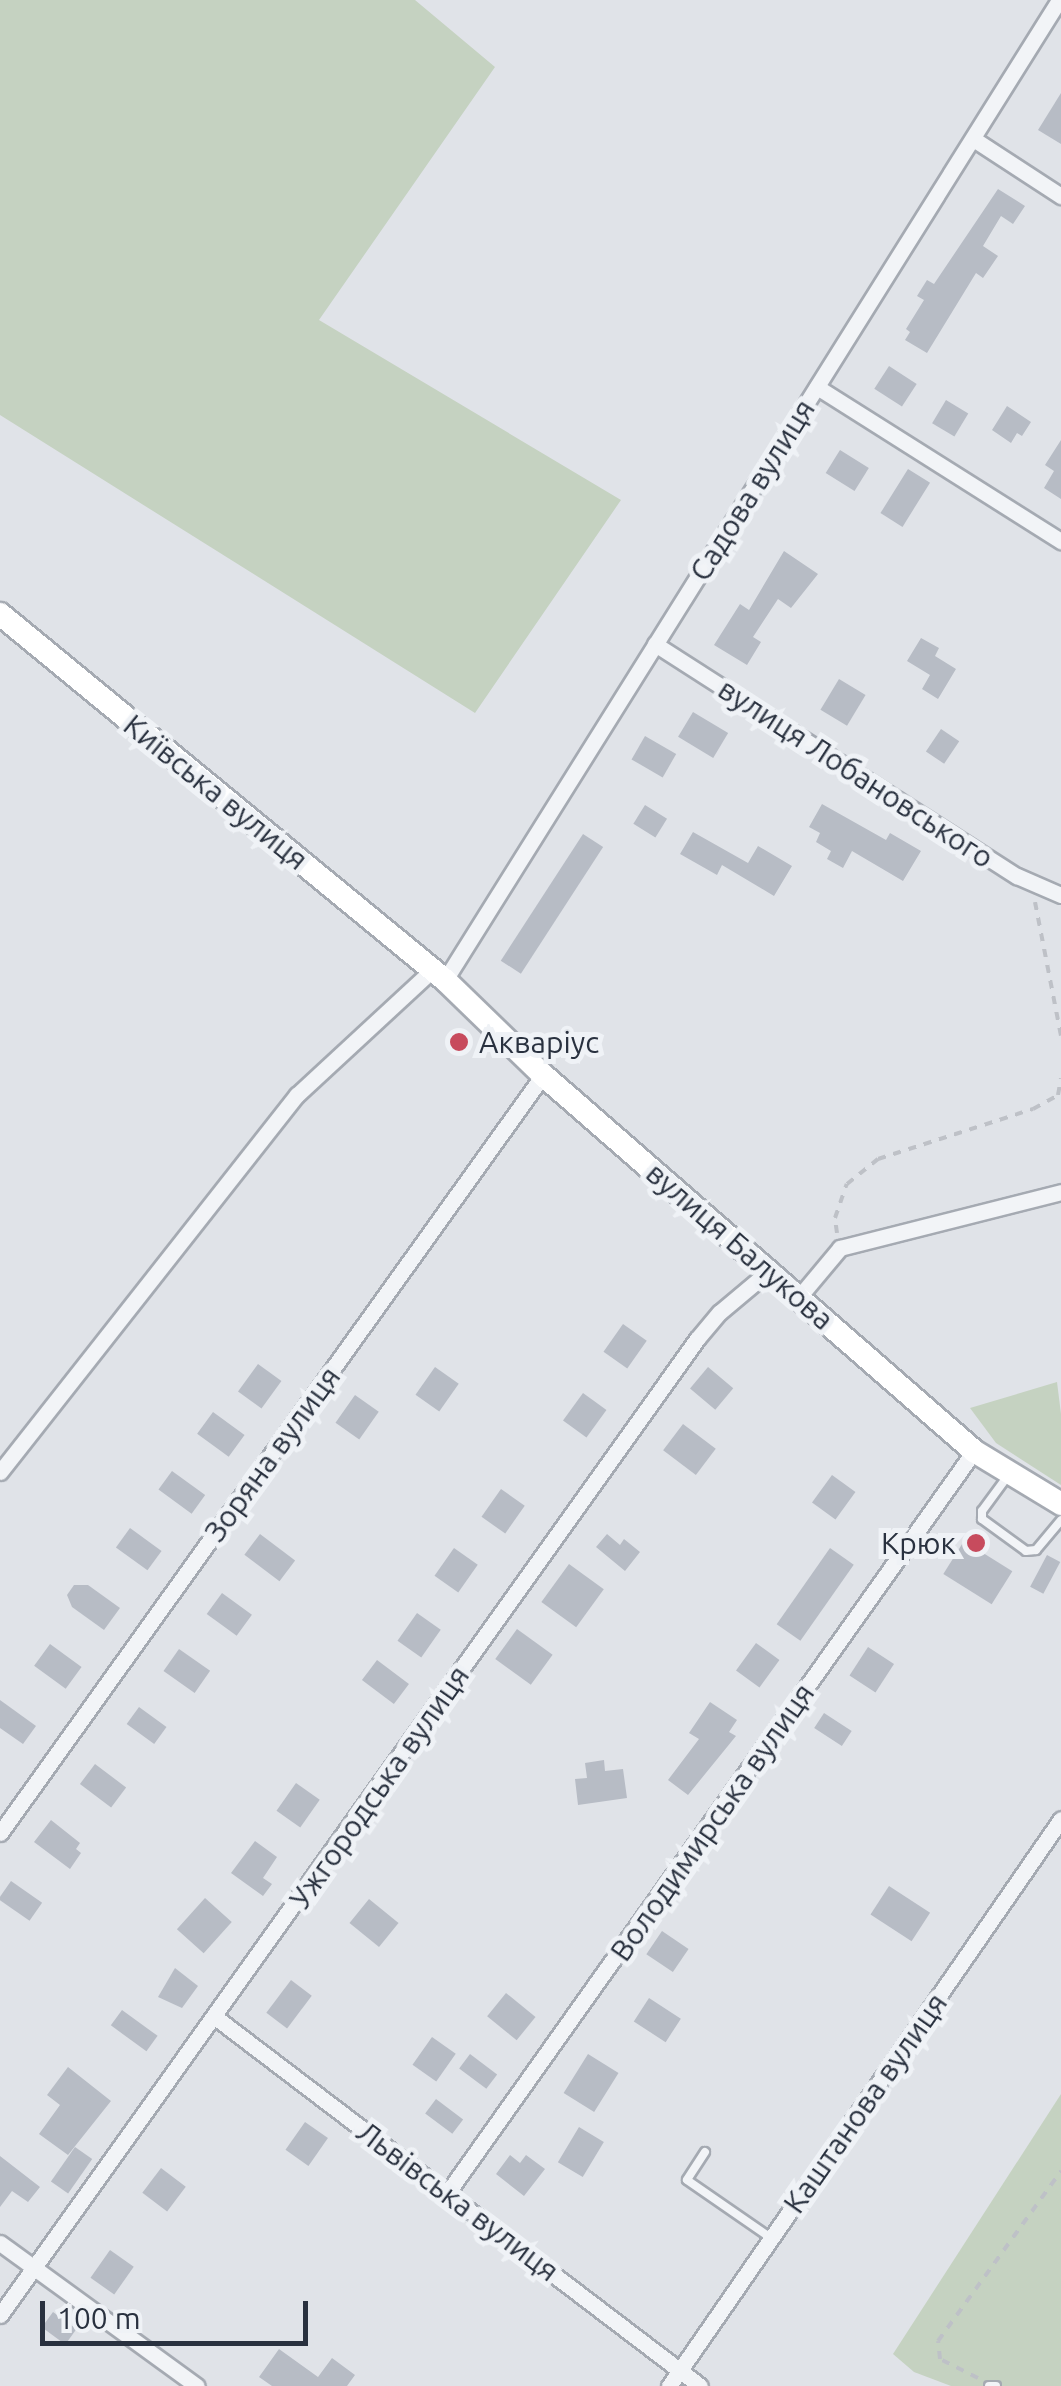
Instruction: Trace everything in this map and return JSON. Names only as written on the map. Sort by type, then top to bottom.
[{"type":"main road","name":"Київська вулиця","points":[[0,614],[438,975]]},
{"type":"main road","name":"вулиця Балукова","points":[[438,975],[543,1075],[974,1451],[1061,1504]]},
{"type":"street","name":"Садова вулиця","points":[[0,1472],[297,1095],[438,975],[655,644],[975,140],[1059,0]]},
{"type":"street","points":[[975,140],[1061,196]]},
{"type":"street","points":[[817,386],[1061,540]]},
{"type":"street","name":"вулиця Лобановського","points":[[655,644],[1031,883],[1061,894]]},
{"type":"street","name":"Зоряна вулиця","points":[[0,1833],[543,1075]]},
{"type":"street","points":[[799,1298],[840,1248],[1061,1192]]},
{"type":"street","name":"Ужгородська вулиця","points":[[0,2315],[698,1340],[720,1312],[770,1270]]},
{"type":"street","name":"Володимирська вулиця","points":[[448,2192],[974,1451]]},
{"type":"street","name":"Каштанова вулиця","points":[[668,2386],[1061,1820]]},
{"type":"street","name":"Львівська вулиця","points":[[215,2017],[700,2386]]},
{"type":"street","points":[[0,2242],[197,2386]]},
{"type":"lane","points":[[1010,1474],[982,1511],[982,1519],[1026,1550],[1036,1550],[1061,1520]]},
{"type":"lane","points":[[705,2152],[687,2180],[771,2238]]},
{"type":"path","points":[[1031,883],[1061,1036]]},
{"type":"path","points":[[840,1248],[835,1218],[847,1184],[878,1159],[1034,1110],[1058,1096],[1061,1078]]},
{"type":"path","points":[[992,2385],[940,2359],[938,2341],[1061,2171]]},
{"type":"green space","points":[[0,0],[415,0],[495,67],[319,320],[621,500],[475,713],[0,415]]},
{"type":"green space","points":[[1057,1382],[1061,1485],[996,1443],[970,1408]]},
{"type":"green space","points":[[1061,2094],[1061,2386],[951,2386],[914,2372],[893,2354]]},
{"type":"building","points":[[1061,93],[1061,144],[1038,130]]},
{"type":"building","points":[[998,189],[1025,206],[1013,224],[1001,216],[983,246],[998,256],[983,278],[976,273],[927,353],[905,340],[910,332],[906,329],[924,300],[917,296],[927,280],[934,284]]},
{"type":"building","points":[[889,366],[917,384],[902,407],[874,389]]},
{"type":"building","points":[[946,400],[968,413],[954,437],[932,423]]},
{"type":"building","points":[[1007,406],[1031,422],[1022,436],[1017,433],[1011,443],[992,430]]},
{"type":"building","points":[[1061,440],[1061,499],[1044,488],[1054,471],[1045,465]]},
{"type":"building","points":[[840,450],[869,468],[855,491],[826,473]]},
{"type":"building","points":[[908,469],[930,483],[902,527],[880,513]]},
{"type":"building","points":[[784,551],[818,574],[791,608],[778,599],[753,637],[761,642],[747,665],[714,645],[740,604],[749,610]]},
{"type":"building","points":[[921,638],[939,648],[935,656],[956,669],[938,699],[922,689],[930,675],[907,661]]},
{"type":"building","points":[[839,679],[866,695],[847,726],[820,710]]},
{"type":"building","points":[[693,712],[728,733],[713,758],[678,737]]},
{"type":"building","points":[[941,729],[959,741],[944,764],[926,751]]},
{"type":"building","points":[[645,736],[676,754],[663,777],[632,759]]},
{"type":"building","points":[[822,804],[886,840],[890,833],[921,851],[903,881],[852,851],[843,868],[827,859],[831,851],[816,842],[820,833],[809,827]]},
{"type":"building","points":[[645,805],[667,819],[655,837],[633,824]]},
{"type":"building","points":[[693,832],[748,863],[758,846],[792,866],[774,896],[722,865],[717,875],[680,854]]},
{"type":"building","points":[[583,834],[603,847],[521,974],[501,961]]},
{"type":"building","points":[[623,1324],[647,1341],[627,1368],[603,1352]]},
{"type":"building","points":[[258,1364],[281,1381],[261,1409],[238,1392]]},
{"type":"building","points":[[435,1367],[459,1384],[439,1411],[415,1395]]},
{"type":"building","points":[[708,1367],[733,1388],[715,1410],[690,1388]]},
{"type":"building","points":[[583,1393],[606,1410],[586,1438],[563,1421]]},
{"type":"building","points":[[355,1395],[379,1412],[359,1439],[335,1423]]},
{"type":"building","points":[[213,1412],[245,1435],[229,1457],[197,1434]]},
{"type":"building","points":[[683,1424],[716,1449],[696,1475],[663,1450]]},
{"type":"building","points":[[172,1471],[205,1495],[192,1514],[158,1490]]},
{"type":"building","points":[[832,1475],[855,1492],[835,1520],[812,1503]]},
{"type":"building","points":[[501,1489],[525,1506],[505,1533],[481,1517]]},
{"type":"building","points":[[130,1528],[162,1551],[147,1570],[116,1547]]},
{"type":"building","points":[[260,1534],[295,1560],[279,1581],[244,1555]]},
{"type":"building","points":[[607,1534],[620,1545],[624,1539],[640,1552],[625,1571],[596,1547]]},
{"type":"building","points":[[964,1541],[1012,1571],[992,1604],[943,1574]]},
{"type":"building","points":[[454,1548],[478,1565],[458,1592],[434,1576]]},
{"type":"building","points":[[830,1548],[854,1565],[800,1641],[777,1624]]},
{"type":"building","points":[[1047,1555],[1060,1562],[1043,1594],[1030,1587]]},
{"type":"building","points":[[569,1564],[604,1589],[576,1627],[541,1602]]},
{"type":"building","points":[[74,1585],[88,1585],[120,1608],[104,1630],[72,1607],[67,1595]]},
{"type":"building","points":[[222,1593],[252,1615],[237,1636],[207,1614]]},
{"type":"building","points":[[417,1613],[441,1630],[421,1657],[397,1641]]},
{"type":"building","points":[[517,1629],[553,1655],[531,1685],[495,1659]]},
{"type":"building","points":[[756,1643],[779,1660],[759,1688],[736,1671]]},
{"type":"building","points":[[50,1644],[82,1667],[66,1689],[34,1666]]},
{"type":"building","points":[[868,1647],[894,1664],[875,1692],[849,1676]]},
{"type":"building","points":[[179,1649],[210,1671],[195,1693],[164,1671]]},
{"type":"building","points":[[377,1660],[409,1684],[394,1704],[362,1680]]},
{"type":"building","points":[[0,1700],[36,1726],[23,1744],[0,1728]]},
{"type":"building","points":[[710,1702],[737,1720],[729,1732],[736,1736],[688,1795],[668,1780],[699,1739],[689,1733]]},
{"type":"building","points":[[139,1707],[167,1727],[154,1744],[127,1724]]},
{"type":"building","points":[[824,1713],[852,1731],[842,1746],[814,1728]]},
{"type":"building","points":[[604,1760],[605,1771],[623,1769],[627,1798],[578,1805],[575,1779],[587,1778],[585,1763]]},
{"type":"building","points":[[95,1764],[126,1787],[111,1807],[80,1784]]},
{"type":"building","points":[[296,1783],[320,1800],[300,1827],[276,1811]]},
{"type":"building","points":[[51,1820],[80,1843],[76,1849],[81,1853],[70,1869],[34,1842]]},
{"type":"building","points":[[255,1841],[277,1857],[263,1878],[272,1884],[263,1896],[231,1873]]},
{"type":"building","points":[[11,1881],[42,1903],[30,1921],[0,1900]]},
{"type":"building","points":[[889,1886],[930,1913],[912,1941],[870,1915]]},
{"type":"building","points":[[205,1898],[232,1922],[204,1953],[177,1929]]},
{"type":"building","points":[[369,1899],[399,1923],[379,1947],[349,1923]]},
{"type":"building","points":[[662,1931],[689,1949],[673,1972],[646,1954]]},
{"type":"building","points":[[175,1968],[198,1986],[182,2008],[158,1997]]},
{"type":"building","points":[[291,1980],[312,1996],[287,2028],[266,2013]]},
{"type":"building","points":[[506,1993],[536,2017],[517,2040],[487,2016]]},
{"type":"building","points":[[649,1998],[681,2019],[666,2042],[634,2021]]},
{"type":"building","points":[[122,2010],[158,2036],[146,2051],[111,2025]]},
{"type":"building","points":[[432,2037],[456,2054],[436,2081],[412,2065]]},
{"type":"building","points":[[470,2054],[497,2074],[486,2089],[459,2068]]},
{"type":"building","points":[[588,2054],[619,2073],[594,2112],[564,2093]]},
{"type":"building","points":[[68,2067],[111,2101],[68,2155],[39,2134],[60,2105],[47,2095]]},
{"type":"building","points":[[436,2099],[463,2119],[452,2134],[425,2113]]},
{"type":"building","points":[[305,2122],[328,2138],[308,2166],[285,2150]]},
{"type":"building","points":[[579,2127],[604,2142],[583,2177],[558,2162]]},
{"type":"building","points":[[75,2147],[92,2159],[68,2193],[51,2181]]},
{"type":"building","points":[[510,2155],[520,2163],[526,2155],[545,2169],[524,2196],[496,2174]]},
{"type":"building","points":[[0,2156],[40,2187],[28,2202],[12,2191],[0,2207]]},
{"type":"building","points":[[161,2168],[186,2187],[167,2211],[142,2193]]},
{"type":"building","points":[[110,2250],[134,2267],[114,2294],[90,2278]]},
{"type":"building","points":[[53,2312],[76,2329],[65,2344],[42,2327]]},
{"type":"building","points":[[279,2349],[318,2377],[332,2358],[355,2375],[347,2386],[272,2386],[259,2377]]},
{"type":"place","name":"Акваріус","points":[[459,1042]]},
{"type":"place","name":"Крюк","points":[[976,1543]]}]
